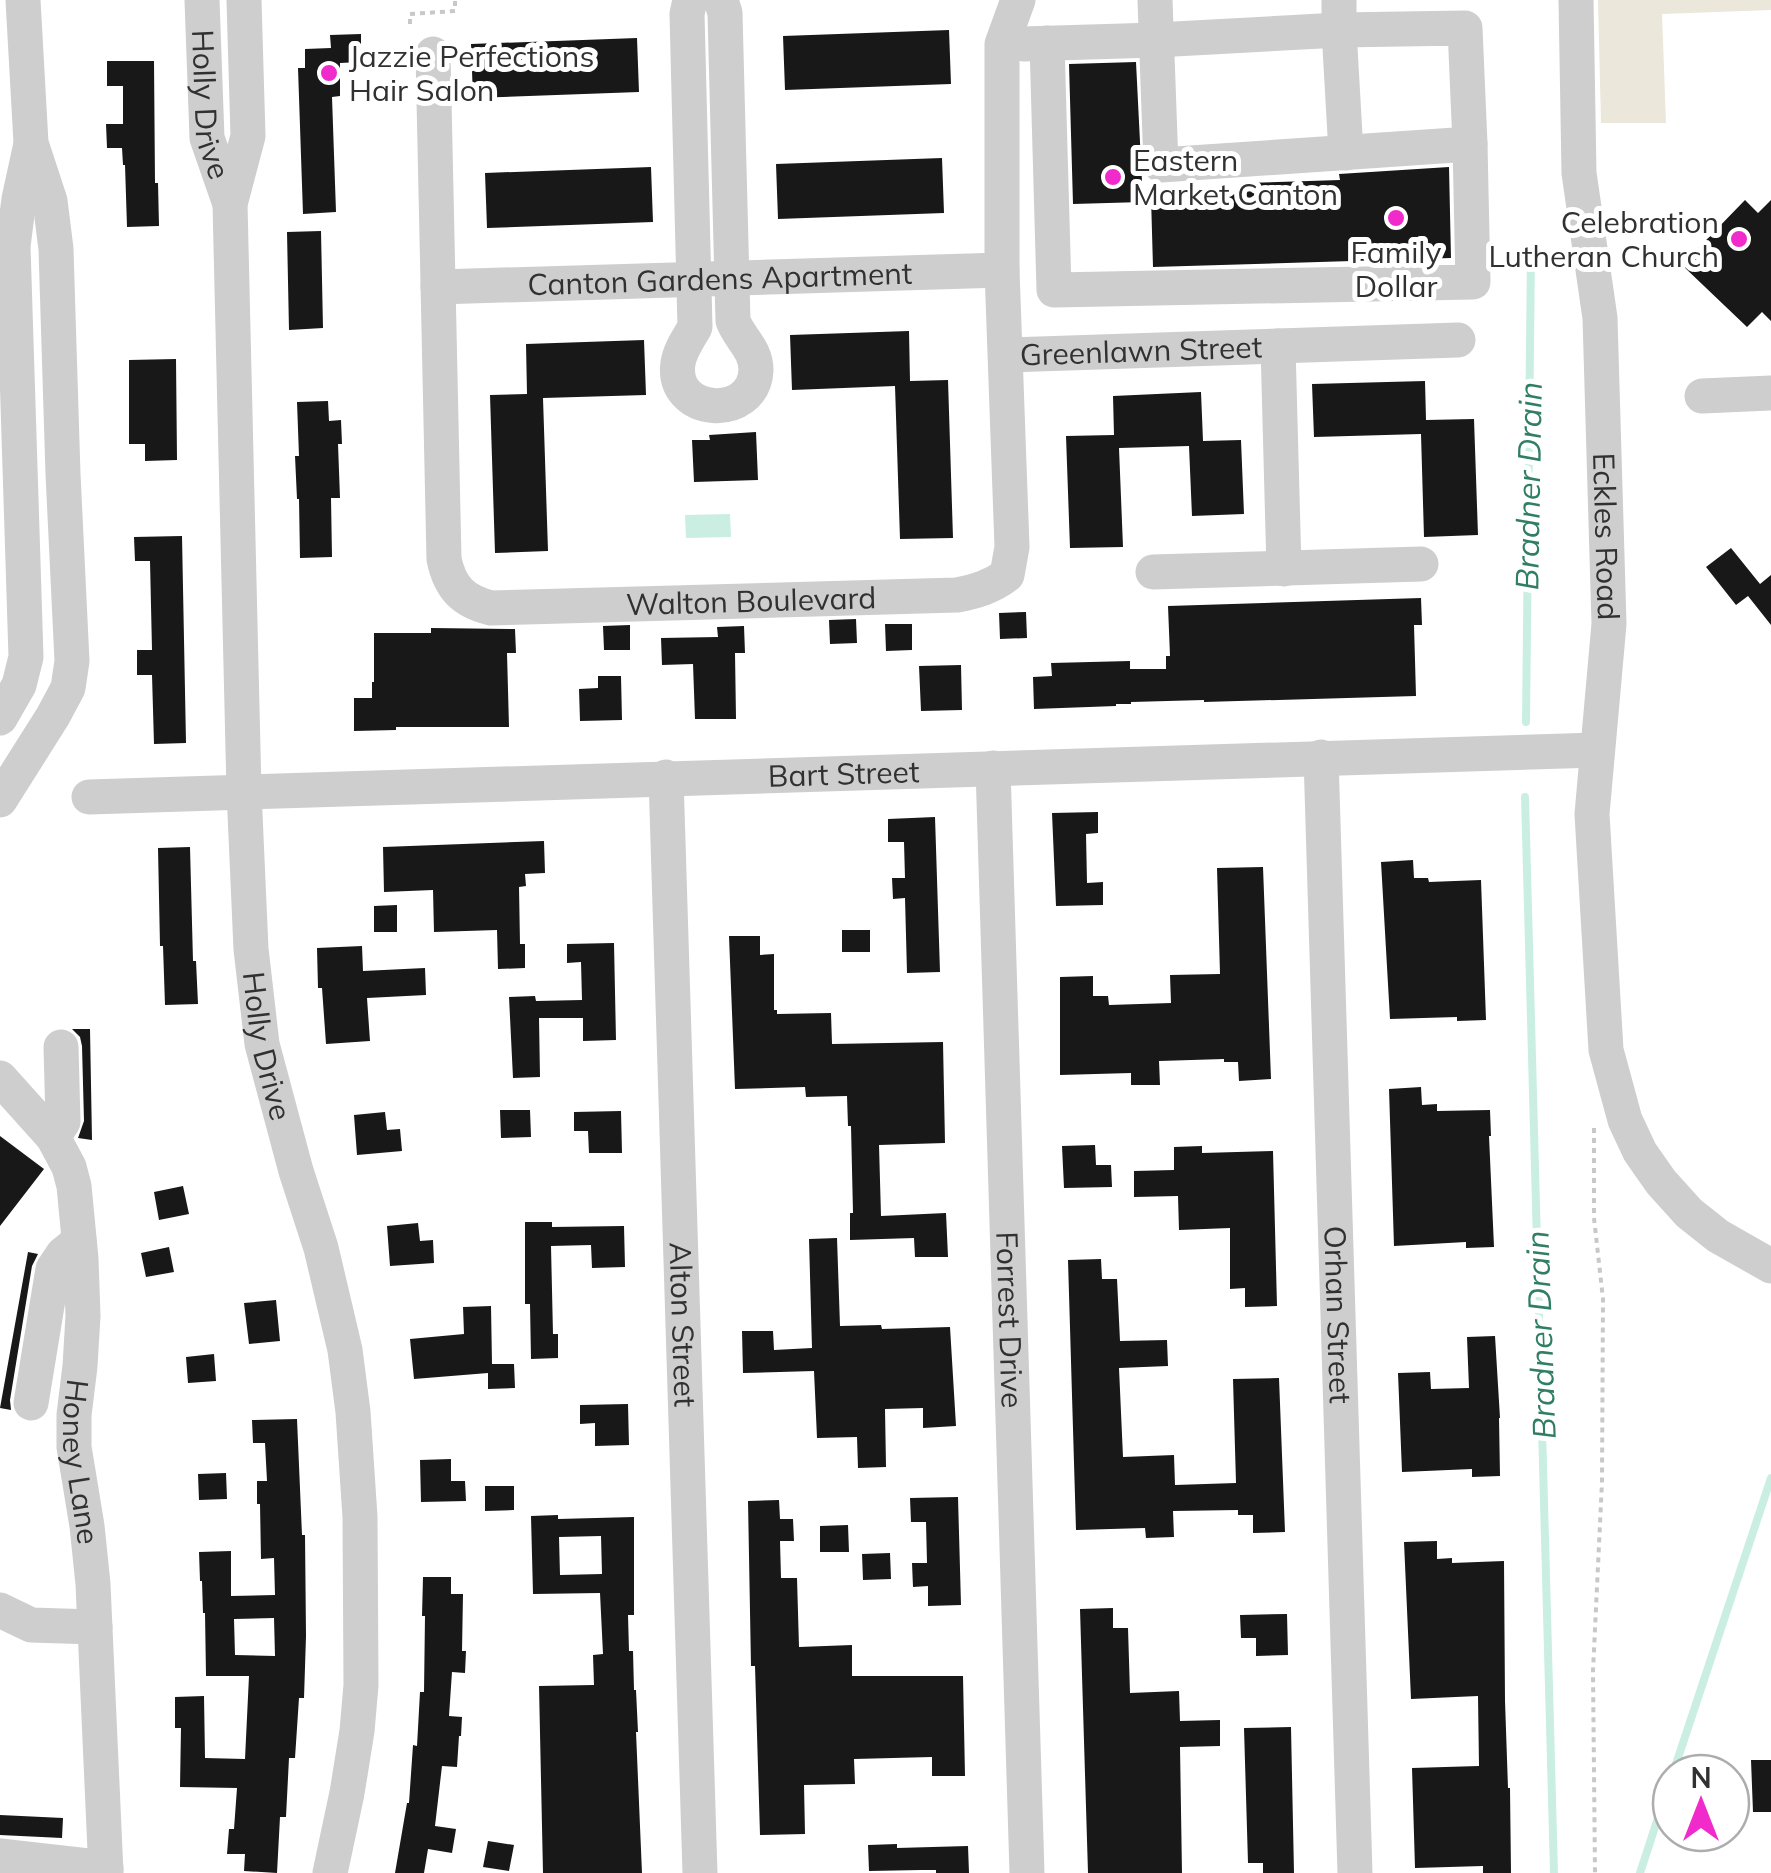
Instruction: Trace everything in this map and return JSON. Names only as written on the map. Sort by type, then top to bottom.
[{"type":"street","points":[[0,800],[68,688],[72,662],[56,249],[50,201],[31,143],[23,0]]},
{"type":"street","name":"Holly Drive","points":[[202,0],[207,138],[230,204]]},
{"type":"street","name":"Holly Drive","points":[[244,0],[248,136],[230,204],[251,949],[262,1044],[338,1316],[353,1412],[360,1517],[361,1685],[347,1793],[330,1873]]},
{"type":"street","points":[[690,0],[687,14],[695,327],[681,354],[678,373],[692,399],[717,407],[745,395],[754,381],[756,368],[753,351],[734,321],[725,12],[720,0]]},
{"type":"street","name":"Walton Boulevard","points":[[433,54],[444,559],[456,591],[491,608],[958,595],[980,591],[1007,575],[1012,547],[1002,270],[1002,44],[1018,0]]},
{"type":"street","points":[[1154,0],[1161,165],[1470,144]]},
{"type":"street","name":"Eckles Road","points":[[1576,0],[1579,173],[1600,318],[1610,624],[1592,814],[1606,1050],[1626,1120],[1640,1152],[1661,1182],[1718,1236],[1771,1266]]},
{"type":"street","points":[[1002,44],[1156,40],[1339,15],[1465,28],[1473,282],[1054,290],[1046,43]]},
{"type":"street","points":[[1339,15],[1346,153]]},
{"type":"street","points":[[690,126],[728,124]]},
{"type":"street","points":[[0,718],[12,699],[12,672],[26,657],[10,472],[7,246],[31,143]]},
{"type":"street","points":[[7,246],[56,249]]},
{"type":"street","name":"Canton Gardens Apartment","points":[[438,287],[1002,270]]},
{"type":"street","name":"Greenlawn Street","points":[[1006,355],[1458,340]]},
{"type":"street","name":"Greenlawn Street","points":[[1278,346],[1284,569]]},
{"type":"street","points":[[1702,396],[1771,393]]},
{"type":"street","points":[[10,472],[63,474]]},
{"type":"street","points":[[1152,572],[1421,564]]},
{"type":"street","points":[[12,672],[68,688]]},
{"type":"street","name":"Bart Street","points":[[88,796],[1596,750]]},
{"type":"street","name":"Orhan Street","points":[[1320,757],[1354,1873]]},
{"type":"street","name":"Forrest Drive","points":[[992,768],[1027,1873]]},
{"type":"street","name":"Alton Street","points":[[666,777],[700,1873]]},
{"type":"street","points":[[54,1137],[63,1122],[61,1047]]},
{"type":"street","name":"Honey Lane","points":[[0,1078],[54,1137],[74,1186],[83,1316],[74,1448],[87,1526],[95,1627],[106,1871]]},
{"type":"street","points":[[31,1402],[54,1268],[62,1254],[79,1241]]},
{"type":"street","points":[[0,1610],[31,1625],[95,1627]]},
{"type":"street","points":[[0,1856],[106,1871]]},
{"type":"path","points":[[410,24],[410,14],[455,11],[454,0]]},
{"type":"path","points":[[1594,1124],[1594,1218],[1603,1299],[1602,1482],[1593,1671],[1595,1873]]},
{"type":"shaded area","points":[[1598,0],[1771,0],[1771,10],[1662,14],[1666,123],[1601,123]]},
{"type":"shaded area","points":[[730,514],[731,537],[686,538],[685,515]]},
{"type":"building","points":[[949,30],[951,84],[785,90],[783,36]]},
{"type":"building","points":[[361,34],[361,62],[340,63],[340,96],[332,97],[336,212],[303,214],[298,68],[305,68],[305,49],[331,48],[330,35]]},
{"type":"building","points":[[637,38],[639,92],[473,98],[471,44]]},
{"type":"building","points":[[107,61],[154,61],[159,226],[127,227],[122,148],[107,148],[106,124],[123,124],[123,86],[107,86]]},
{"type":"building","points":[[1136,62],[1143,202],[1073,204],[1069,64]]},
{"type":"building","points":[[942,158],[944,213],[778,219],[776,164]]},
{"type":"building","points":[[651,167],[653,222],[487,228],[485,173]]},
{"type":"building","points":[[1449,167],[1451,258],[1153,267],[1151,197],[1246,194],[1245,183],[1340,180],[1339,174]]},
{"type":"building","name":"Celebration Lutheran Church","points":[[1745,200],[1758,213],[1771,200],[1771,321],[1762,312],[1747,327],[1682,265]]},
{"type":"building","points":[[321,231],[323,328],[289,330],[287,232]]},
{"type":"building","points":[[909,331],[910,381],[948,380],[953,538],[900,539],[895,386],[792,390],[790,335]]},
{"type":"building","points":[[644,340],[646,395],[543,398],[548,551],[495,553],[490,395],[527,394],[526,344]]},
{"type":"building","points":[[176,359],[177,460],[145,461],[145,444],[129,444],[129,360]]},
{"type":"building","points":[[1425,381],[1426,420],[1474,419],[1478,535],[1424,537],[1421,434],[1314,437],[1312,384]]},
{"type":"building","points":[[1201,392],[1203,441],[1241,440],[1244,514],[1192,516],[1189,446],[1119,448],[1123,547],[1070,548],[1066,436],[1114,435],[1113,396]]},
{"type":"building","points":[[328,401],[329,421],[341,420],[342,444],[338,444],[340,498],[331,498],[332,557],[300,558],[295,456],[299,456],[297,402]]},
{"type":"building","points":[[756,432],[758,480],[694,482],[692,440]]},
{"type":"building","points":[[182,536],[186,743],[154,744],[152,675],[137,675],[137,650],[152,650],[150,561],[135,561],[134,537]]},
{"type":"building","points":[[1731,548],[1760,584],[1771,575],[1771,625],[1748,596],[1736,605],[1706,567]]},
{"type":"building","points":[[1421,598],[1422,625],[1414,625],[1416,696],[1131,702],[1034,709],[1033,677],[1052,676],[1051,663],[1130,661],[1130,669],[1166,669],[1166,656],[1170,656],[1168,606]]},
{"type":"building","points":[[1026,612],[1027,638],[1000,639],[999,613]]},
{"type":"building","points":[[856,619],[857,643],[830,644],[829,620]]},
{"type":"building","points":[[885,624],[912,624],[912,650],[886,651]]},
{"type":"building","points":[[630,625],[630,650],[604,650],[603,626]]},
{"type":"building","points":[[744,626],[745,653],[735,653],[736,719],[695,719],[693,664],[662,665],[661,638],[718,637],[717,627]]},
{"type":"building","points":[[431,628],[515,629],[516,653],[507,653],[509,727],[354,731],[354,698],[372,698],[374,633],[431,633]]},
{"type":"building","points":[[961,665],[962,710],[921,711],[919,666]]},
{"type":"building","points":[[598,676],[621,676],[622,720],[580,721],[579,689],[598,688]]},
{"type":"building","points":[[1098,812],[1098,833],[1086,834],[1087,883],[1103,882],[1103,905],[1056,906],[1052,813]]},
{"type":"building","points":[[935,817],[940,972],[907,973],[905,898],[893,899],[892,878],[905,878],[904,842],[888,842],[888,819]]},
{"type":"building","points":[[544,841],[545,873],[525,874],[526,886],[519,887],[520,944],[525,944],[525,968],[498,969],[497,930],[434,932],[433,890],[384,892],[383,847]]},
{"type":"building","points":[[190,847],[198,1004],[165,1005],[158,848]]},
{"type":"building","points":[[1413,860],[1414,878],[1428,878],[1429,882],[1481,880],[1486,1020],[1390,1019],[1381,862]]},
{"type":"building","points":[[1263,867],[1271,1079],[1239,1081],[1238,1062],[1224,1059],[1159,1061],[1160,1085],[1131,1085],[1131,1073],[1060,1075],[1060,977],[1093,976],[1093,996],[1108,996],[1109,1005],[1171,1003],[1170,975],[1220,974],[1217,868]]},
{"type":"building","points":[[397,905],[397,932],[374,932],[374,906]]},
{"type":"building","points":[[842,930],[870,930],[870,952],[842,952]]},
{"type":"building","points":[[729,936],[760,936],[760,955],[774,954],[774,1010],[777,1014],[831,1013],[832,1044],[943,1042],[945,1143],[879,1145],[881,1216],[946,1213],[948,1257],[915,1257],[914,1238],[850,1240],[853,1213],[847,1096],[806,1097],[805,1087],[735,1089]]},
{"type":"building","points":[[614,943],[616,1040],[583,1041],[583,1018],[539,1018],[540,1077],[513,1078],[509,997],[582,1000],[581,962],[567,963],[567,944]]},
{"type":"building","points":[[362,946],[363,971],[425,968],[426,995],[367,998],[370,1041],[326,1044],[317,948]]},
{"type":"building","points":[[72,1029],[90,1029],[92,1140],[78,1138],[84,1121],[82,1046]]},
{"type":"building","points":[[1421,1087],[1422,1105],[1437,1104],[1437,1111],[1490,1110],[1494,1247],[1466,1248],[1466,1242],[1394,1246],[1389,1089]]},
{"type":"building","points":[[500,1110],[530,1110],[531,1137],[501,1138]]},
{"type":"building","points":[[621,1111],[622,1153],[589,1153],[588,1131],[574,1131],[574,1112]]},
{"type":"building","points":[[385,1112],[387,1130],[400,1129],[402,1151],[357,1155],[354,1115]]},
{"type":"building","points":[[0,1136],[44,1169],[0,1226]]},
{"type":"building","points":[[1095,1145],[1096,1165],[1111,1165],[1112,1187],[1064,1188],[1062,1146]]},
{"type":"building","points":[[1202,1146],[1202,1153],[1273,1151],[1277,1306],[1245,1307],[1245,1288],[1230,1289],[1230,1228],[1179,1230],[1178,1196],[1134,1197],[1134,1171],[1174,1170],[1174,1147]]},
{"type":"building","points":[[183,1186],[189,1214],[159,1220],[154,1192]]},
{"type":"building","points":[[525,1222],[552,1222],[552,1227],[624,1226],[625,1267],[592,1268],[591,1245],[551,1246],[553,1334],[558,1334],[558,1358],[531,1359],[530,1304],[525,1304]]},
{"type":"building","points":[[418,1223],[420,1241],[433,1240],[434,1263],[390,1266],[387,1226]]},
{"type":"building","points":[[837,1238],[840,1326],[950,1327],[956,1426],[923,1428],[923,1408],[885,1409],[886,1467],[858,1468],[857,1437],[817,1438],[814,1371],[743,1373],[742,1331],[773,1331],[774,1350],[812,1348],[809,1239]]},
{"type":"building","points":[[169,1247],[174,1272],[146,1277],[141,1253]]},
{"type":"building","points":[[28,1252],[38,1254],[32,1266],[11,1410],[0,1408]]},
{"type":"building","points":[[1101,1259],[1102,1279],[1117,1279],[1120,1341],[1167,1340],[1168,1366],[1119,1368],[1123,1457],[1174,1455],[1175,1485],[1236,1483],[1233,1379],[1279,1378],[1285,1532],[1253,1533],[1253,1515],[1238,1515],[1238,1510],[1173,1511],[1174,1537],[1146,1538],[1145,1528],[1076,1530],[1068,1260]]},
{"type":"building","points":[[276,1300],[280,1341],[249,1344],[244,1303]]},
{"type":"building","points":[[491,1306],[492,1364],[514,1364],[515,1388],[488,1389],[488,1373],[414,1379],[410,1339],[464,1334],[463,1307]]},
{"type":"building","points":[[1495,1336],[1500,1476],[1472,1477],[1472,1469],[1402,1472],[1398,1373],[1430,1372],[1431,1389],[1469,1388],[1467,1337]]},
{"type":"building","points":[[214,1354],[216,1381],[188,1383],[186,1357]]},
{"type":"building","points":[[628,1404],[629,1445],[595,1446],[595,1423],[580,1424],[580,1405]]},
{"type":"building","points":[[297,1419],[305,1535],[304,1698],[299,1698],[295,1758],[289,1758],[286,1817],[280,1817],[277,1873],[244,1871],[245,1854],[227,1854],[229,1829],[234,1829],[237,1788],[180,1787],[181,1728],[175,1728],[175,1697],[204,1696],[205,1758],[245,1759],[249,1676],[206,1676],[199,1552],[231,1551],[231,1596],[275,1595],[274,1558],[261,1559],[257,1504],[257,1481],[267,1481],[265,1443],[253,1443],[252,1420]],"holes":[[[274,1618],[275,1656],[235,1655],[234,1619]]]},
{"type":"building","points":[[451,1459],[451,1481],[465,1481],[466,1501],[421,1502],[420,1460]]},
{"type":"building","points":[[226,1473],[227,1499],[199,1500],[198,1474]]},
{"type":"building","points":[[485,1486],[514,1486],[514,1510],[485,1511]]},
{"type":"building","points":[[958,1497],[961,1605],[928,1606],[928,1586],[913,1587],[912,1563],[927,1563],[926,1522],[911,1522],[910,1498]]},
{"type":"building","points":[[779,1500],[780,1519],[793,1519],[794,1541],[780,1541],[781,1578],[797,1578],[799,1647],[852,1645],[852,1676],[963,1676],[965,1776],[932,1776],[932,1757],[854,1759],[855,1784],[804,1785],[805,1834],[760,1835],[748,1501]]},
{"type":"building","points":[[531,1516],[634,1517],[634,1615],[628,1615],[636,1690],[642,1873],[543,1873],[539,1686],[594,1685],[593,1655],[603,1654],[600,1593],[533,1594]],"holes":[[[601,1536],[602,1574],[560,1575],[559,1537]]]},
{"type":"building","points":[[848,1525],[849,1552],[820,1552],[820,1526]]},
{"type":"building","points":[[1437,1541],[1437,1559],[1452,1558],[1452,1563],[1504,1561],[1511,1873],[1483,1873],[1483,1866],[1415,1868],[1412,1768],[1479,1766],[1478,1696],[1411,1699],[1404,1542]]},
{"type":"building","points":[[890,1553],[891,1579],[863,1580],[862,1554]]},
{"type":"building","points":[[423,1577],[451,1577],[451,1594],[463,1594],[465,1673],[452,1672],[449,1716],[462,1717],[461,1736],[457,1767],[442,1766],[435,1826],[456,1829],[452,1853],[428,1849],[424,1873],[395,1873],[409,1803],[413,1745],[417,1746],[420,1692],[424,1692]]},
{"type":"building","points":[[1113,1608],[1113,1628],[1128,1628],[1130,1693],[1179,1691],[1180,1721],[1220,1720],[1220,1746],[1180,1747],[1182,1873],[1088,1873],[1080,1609]]},
{"type":"building","points":[[1287,1614],[1288,1655],[1256,1656],[1256,1638],[1241,1638],[1240,1615]]},
{"type":"building","points":[[1291,1727],[1294,1873],[1263,1873],[1263,1863],[1248,1863],[1244,1728]]},
{"type":"building","points":[[1751,1760],[1771,1760],[1771,1812],[1753,1812]]},
{"type":"building","points":[[0,1815],[63,1818],[62,1838],[0,1835]]},
{"type":"building","points":[[488,1841],[514,1845],[509,1871],[483,1867]]},
{"type":"building","points":[[897,1844],[897,1848],[968,1846],[969,1873],[869,1871],[868,1845]]},
{"type":"waterway","name":"Bradner Drain","points":[[1526,722],[1531,251]]},
{"type":"waterway","name":"Bradner Drain","points":[[1525,797],[1554,1873]]},
{"type":"waterway","points":[[1680,1753],[1771,1478]]},
{"type":"waterway","points":[[1640,1873],[1651,1839]]},
{"type":"place","name":"Jazzie Perfections Hair Salon","points":[[329,73]]},
{"type":"place","name":"Eastern Market Canton","points":[[1113,177]]},
{"type":"place","name":"Family Dollar","points":[[1396,218]]},
{"type":"place","name":"Celebration Lutheran Church","points":[[1739,239]]}]
